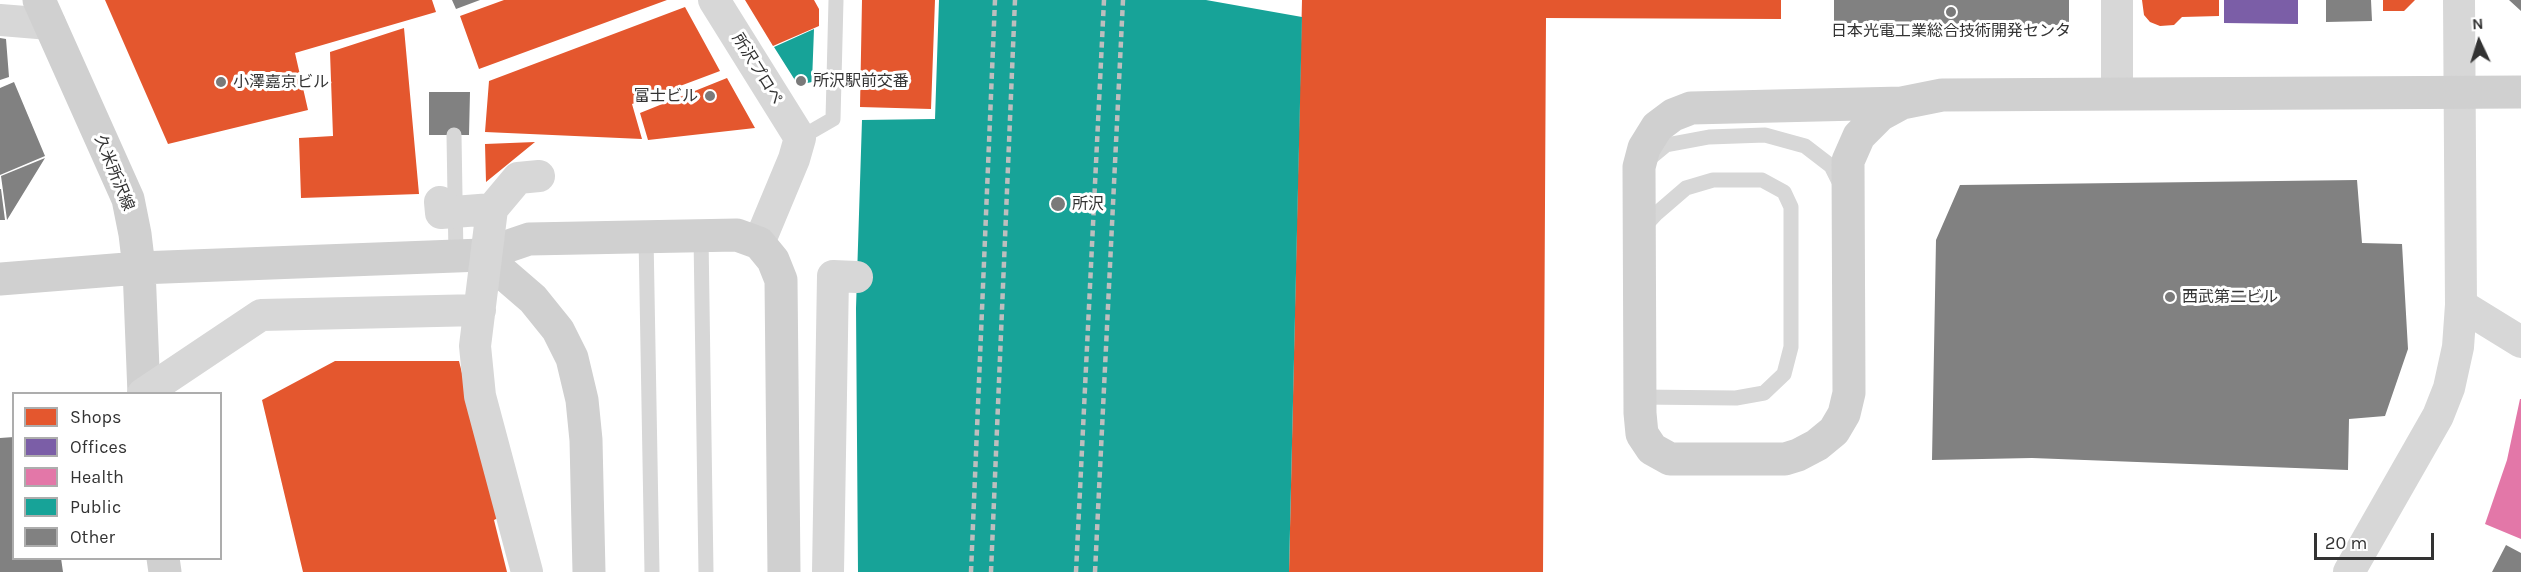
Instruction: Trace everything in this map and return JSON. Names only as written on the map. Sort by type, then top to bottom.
[{"type":"street","name":"所沢プロペ","points":[[714,0],[800,138]]},
{"type":"street","points":[[2116,0],[2117,93]]},
{"type":"street","points":[[2349,572],[2438,416],[2452,378],[2458,347],[2461,305],[2459,0]]},
{"type":"street","points":[[0,20],[44,12]]},
{"type":"street","name":"久米所沢線","points":[[44,12],[128,199],[139,268],[144,392]]},
{"type":"street","points":[[1902,103],[1880,115],[1859,136],[1848,161],[1849,393],[1844,414],[1834,431],[1817,445],[1785,459],[1670,459],[1652,449],[1641,434],[1639,167],[1644,148],[1657,127],[1673,115],[1691,108],[1902,103],[1942,95],[2521,92]]},
{"type":"street","points":[[759,243],[794,159],[800,138]]},
{"type":"street","points":[[527,572],[480,396],[475,346],[492,209],[518,178],[539,176]]},
{"type":"street","points":[[440,202],[441,213],[492,209]]},
{"type":"street","points":[[0,279],[139,268],[469,256],[529,239],[737,235],[759,243],[773,260],[781,280],[784,572]]},
{"type":"street","points":[[469,256],[533,299],[558,330],[572,358],[582,400],[586,440],[589,572]]},
{"type":"street","points":[[828,572],[833,276],[857,277]]},
{"type":"street","points":[[2461,305],[2521,342]]},
{"type":"street","points":[[146,392],[261,315],[480,310]]},
{"type":"lane","points":[[800,138],[833,118],[836,0]]},
{"type":"lane","points":[[454,135],[469,256]]},
{"type":"lane","points":[[1639,167],[1666,146],[1709,137],[1765,135],[1805,146],[1831,166],[1848,202]]},
{"type":"lane","points":[[1640,233],[1657,213],[1686,188],[1713,180],[1762,180],[1784,192],[1791,207],[1791,347],[1784,374],[1764,393],[1755,395],[1736,398],[1640,397]]},
{"type":"lane","points":[[646,236],[652,572]]},
{"type":"lane","points":[[701,236],[706,572]]},
{"type":"building: Shops","name":"小澤嘉京ビル","points":[[105,0],[432,0],[436,12],[295,53],[308,110],[168,144]]},
{"type":"building: Shops","points":[[504,0],[667,0],[479,69],[460,16]]},
{"type":"building: Shops","points":[[745,0],[814,0],[819,9],[819,26],[773,46]]},
{"type":"building: Shops","points":[[862,0],[935,0],[931,109],[860,107]]},
{"type":"building: Shops","points":[[1302,0],[1781,0],[1781,19],[1546,18],[1543,572],[1289,572]]},
{"type":"building: Shops","points":[[2142,0],[2219,0],[2219,16],[2182,17],[2174,25],[2160,26],[2150,22],[2144,15]]},
{"type":"building: Shops","points":[[2383,0],[2415,0],[2404,11],[2383,11]]},
{"type":"building: Shops","points":[[685,7],[720,71],[632,104],[642,139],[485,132],[489,81]]},
{"type":"building: Shops","points":[[404,28],[419,194],[301,198],[299,138],[333,136],[330,52]]},
{"type":"building: Shops","name":"富士ビル","points":[[727,78],[755,128],[648,140],[640,113]]},
{"type":"building: Shops","points":[[535,142],[486,182],[485,144]]},
{"type":"building: Shops","points":[[335,361],[459,361],[498,518],[494,520],[507,572],[303,572],[262,400]]},
{"type":"building: Offices","points":[[2224,0],[2298,0],[2298,24],[2224,23]]},
{"type":"building: Health","points":[[2520,399],[2521,539],[2485,524],[2507,460]]},
{"type":"building: Public","points":[[939,0],[1206,0],[1302,17],[1289,572],[858,572],[856,308],[862,120],[935,119]]},
{"type":"building: Public","points":[[814,29],[812,82],[798,85],[774,47]]},
{"type":"building: Other","points":[[452,0],[480,0],[456,9]]},
{"type":"building: Other","name":"日本光電工業総合技術開発センタ","points":[[1834,0],[2069,0],[2069,25],[1834,26]]},
{"type":"building: Other","points":[[2326,0],[2371,0],[2372,21],[2326,22]]},
{"type":"building: Other","points":[[2509,0],[2521,0],[2521,11]]},
{"type":"building: Other","points":[[0,38],[6,39],[9,77],[0,80]]},
{"type":"building: Other","points":[[14,82],[45,156],[0,175],[0,88]]},
{"type":"building: Other","points":[[429,92],[470,92],[469,135],[429,135]]},
{"type":"building: Other","points":[[45,158],[7,220],[1,176]]},
{"type":"building: Other","name":"西武第二ビル","points":[[2357,180],[2362,243],[2402,244],[2408,349],[2385,416],[2349,419],[2348,470],[2032,458],[1932,460],[1936,240],[1960,185]]},
{"type":"building: Other","points":[[1,189],[5,220],[0,220]]},
{"type":"building: Other","points":[[12,437],[12,560],[61,560],[63,572],[0,572],[0,438]]},
{"type":"building: Other","points":[[2506,545],[2521,553],[2521,572],[2492,572]]},
{"type":"railway","points":[[971,572],[995,0]]},
{"type":"railway","points":[[991,572],[1015,0]]},
{"type":"railway","points":[[1076,572],[1104,0]]},
{"type":"railway","points":[[1095,572],[1123,0]]},
{"type":"place","name":"日本光電工業総合技術開発センタ","points":[[1951,12]]},
{"type":"place","name":"所沢駅前交番","points":[[801,81]]},
{"type":"place","name":"小澤嘉京ビル","points":[[221,82]]},
{"type":"place","name":"富士ビル","points":[[710,96]]},
{"type":"place","name":"所沢","points":[[1058,204]]},
{"type":"place","name":"西武第二ビル","points":[[2170,297]]}]
